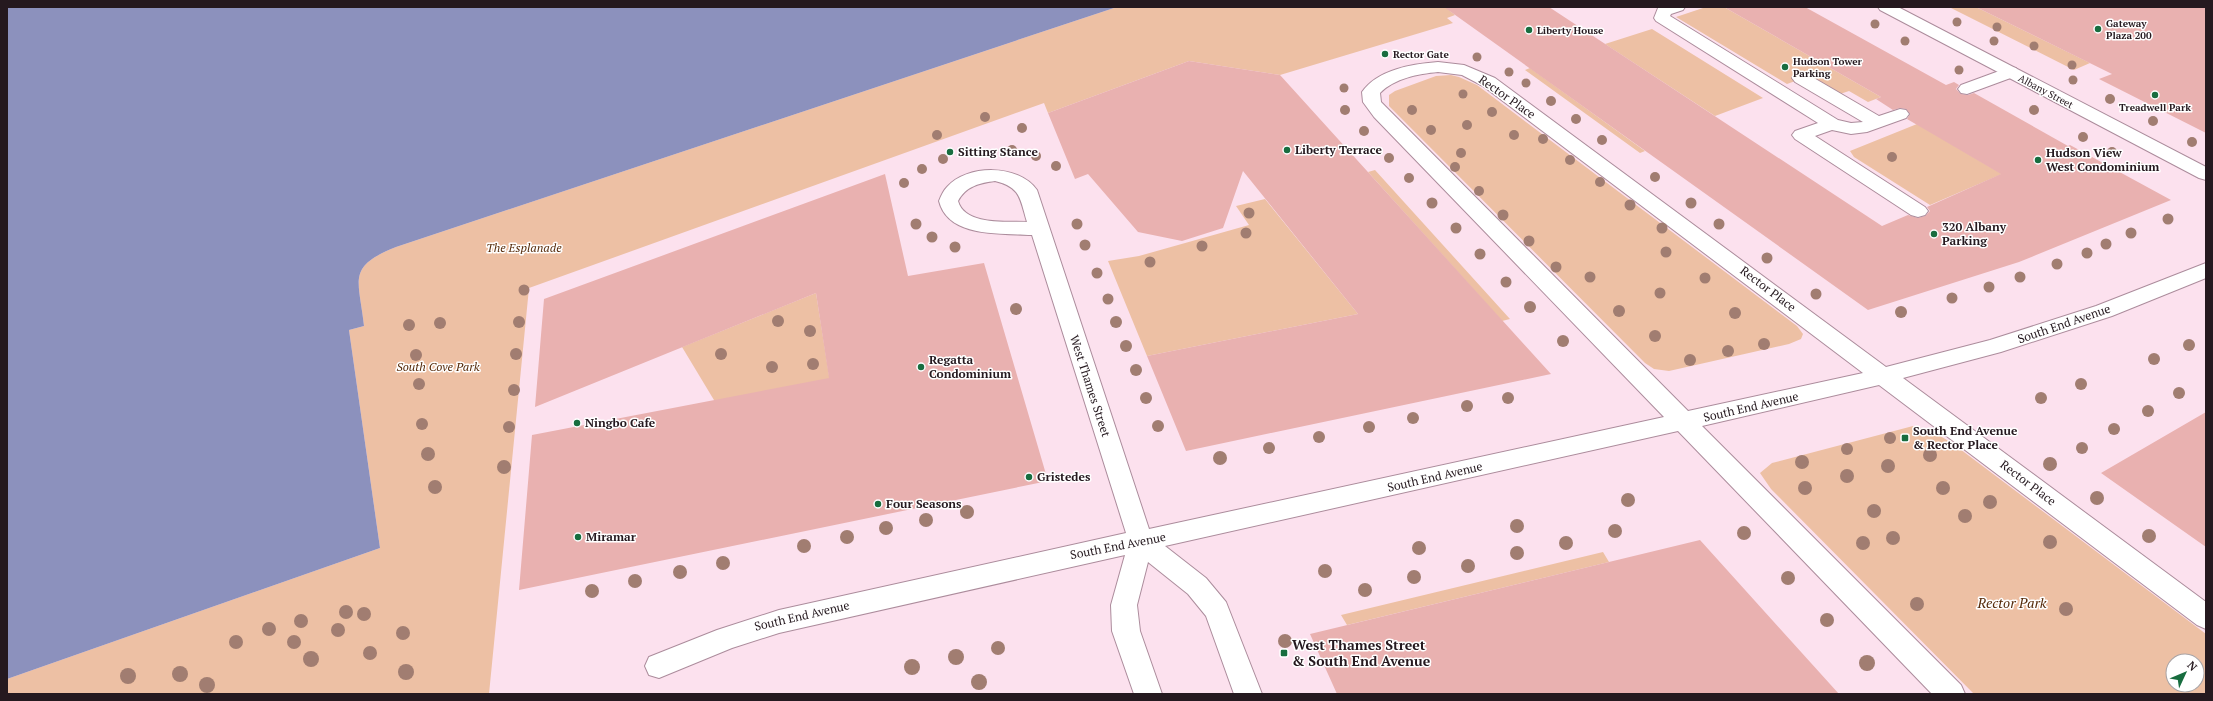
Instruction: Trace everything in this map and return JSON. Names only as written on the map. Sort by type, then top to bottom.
[{"type":"street","points":[[1677,7],[1664,11],[1662,18],[1832,124],[1850,130],[1858,130],[1900,114]]},
{"type":"street","name":"Albany Street","points":[[1886,7],[2206,174]]},
{"type":"street","name":"Rector Place","points":[[1951,694],[1380,113],[1372,102],[1370,92],[1378,83],[1424,67],[1440,65],[1472,72],[1495,86],[1885,375],[2206,617]]},
{"type":"street","points":[[1967,89],[2010,72]]},
{"type":"street","points":[[1801,78],[1877,123]]},
{"type":"street","points":[[1832,124],[1801,135],[1918,210]]},
{"type":"street","name":"West Thames Street","points":[[1038,229],[1141,542]]},
{"type":"street","name":"South End Avenue","points":[[659,666],[703,645],[766,624],[1064,557],[1141,542],[1683,422],[1885,375],[2001,345],[2104,311],[2206,270]]},
{"type":"street","points":[[1148,694],[1126,631],[1124,605],[1141,542],[1197,586],[1218,610],[1248,694]]},
{"type":"green space","points":[[1117,7],[1451,7],[1450,11],[1455,15],[1447,18],[1453,23],[1280,75],[1189,61],[1048,113],[1044,103],[529,288],[489,694],[7,694],[7,679],[380,548],[349,330],[364,326],[359,276],[369,261],[380,254],[396,247]]},
{"type":"green space","points":[[1706,7],[1724,7],[1881,97],[1868,102],[1849,91],[1840,94],[1809,76],[1787,84],[1676,17]]},
{"type":"green space","points":[[1949,7],[1976,7],[2090,63],[2074,70]]},
{"type":"green space","points":[[1652,29],[1763,98],[1715,116],[1605,44]]},
{"type":"green space","points":[[1530,68],[1645,151],[1640,153],[1525,70]]},
{"type":"green space","points":[[1451,75],[1477,85],[1797,326],[1803,334],[1801,339],[1789,344],[1669,371],[1654,369],[1645,363],[1389,106],[1389,95],[1395,91],[1436,76]]},
{"type":"green space","points":[[1917,124],[2002,174],[1930,205],[1854,157],[1850,151]]},
{"type":"green space","points":[[1375,170],[1510,319],[1502,321],[1368,172]]},
{"type":"green space","points":[[1265,199],[1358,314],[1147,356],[1108,261],[1139,256],[1249,225],[1236,206]]},
{"type":"green space","points":[[816,293],[831,388],[720,410],[682,347]]},
{"type":"green space","name":"Rector Park","points":[[1913,426],[1930,430],[1952,443],[2206,634],[2206,694],[1974,694],[1771,489],[1760,473],[1772,463]]},
{"type":"green space","points":[[1603,552],[1609,562],[1347,625],[1341,615]]},
{"type":"water","points":[[7,7],[1117,7],[396,247],[380,254],[369,261],[359,276],[364,326],[349,330],[380,548],[7,679]]},
{"type":"building","points":[[1444,7],[1549,7],[1882,226],[1908,215],[1918,218],[1925,216],[1930,211],[1927,207],[2001,174],[1907,119],[1910,114],[1906,109],[1900,108],[1893,110],[1876,99],[1881,97],[1724,7],[1805,7],[1946,85],[1954,82],[1959,85],[1956,89],[1961,94],[1968,95],[1974,93],[2068,146],[2070,145],[2171,200],[2019,262],[1868,310]]},
{"type":"building","points":[[1976,7],[2206,7],[2206,133],[2099,79],[2112,74]]},
{"type":"building","points":[[1189,61],[1280,75],[1551,374],[1186,451],[1147,356],[1358,314],[1243,171],[1223,228],[1182,241],[1138,232],[1088,174],[1075,179],[1048,113]]},
{"type":"building","name":"Regatta Condominium","points":[[885,174],[908,276],[984,263],[1048,481],[519,590],[532,435],[829,378],[816,293],[535,407],[544,299]]},
{"type":"building","points":[[2206,412],[2206,547],[2101,473]]},
{"type":"building","points":[[1700,540],[1839,694],[1337,694],[1310,634]]},
{"type":"place","name":"Gateway Plaza 200","points":[[2098,29]]},
{"type":"place","name":"Liberty House","points":[[1529,30]]},
{"type":"place","name":"Rector Gate","points":[[1385,54]]},
{"type":"place","name":"Hudson Tower Parking","points":[[1785,67]]},
{"type":"place","name":"Treadwell Park","points":[[2155,95]]},
{"type":"place","name":"Liberty Terrace","points":[[1287,150]]},
{"type":"place","name":"Sitting Stance","points":[[950,152]]},
{"type":"place","name":"Hudson View West Condominium","points":[[2038,160]]},
{"type":"place","name":"320 Albany Parking","points":[[1934,234]]},
{"type":"place","name":"Regatta Condominium","points":[[921,367]]},
{"type":"place","name":"Ningbo Cafe","points":[[577,423]]},
{"type":"place","name":"South End Avenue & Rector Place","points":[[1905,438]]},
{"type":"place","name":"Gristedes","points":[[1029,477]]},
{"type":"place","name":"Four Seasons","points":[[878,504]]},
{"type":"place","name":"Miramar","points":[[578,537]]},
{"type":"place","name":"West Thames Street & South End Avenue","points":[[1284,653]]},
{"type":"park label","name":"The Esplanade","points":[[524,248]]},
{"type":"park label","name":"South Cove Park","points":[[438,367]]}]
